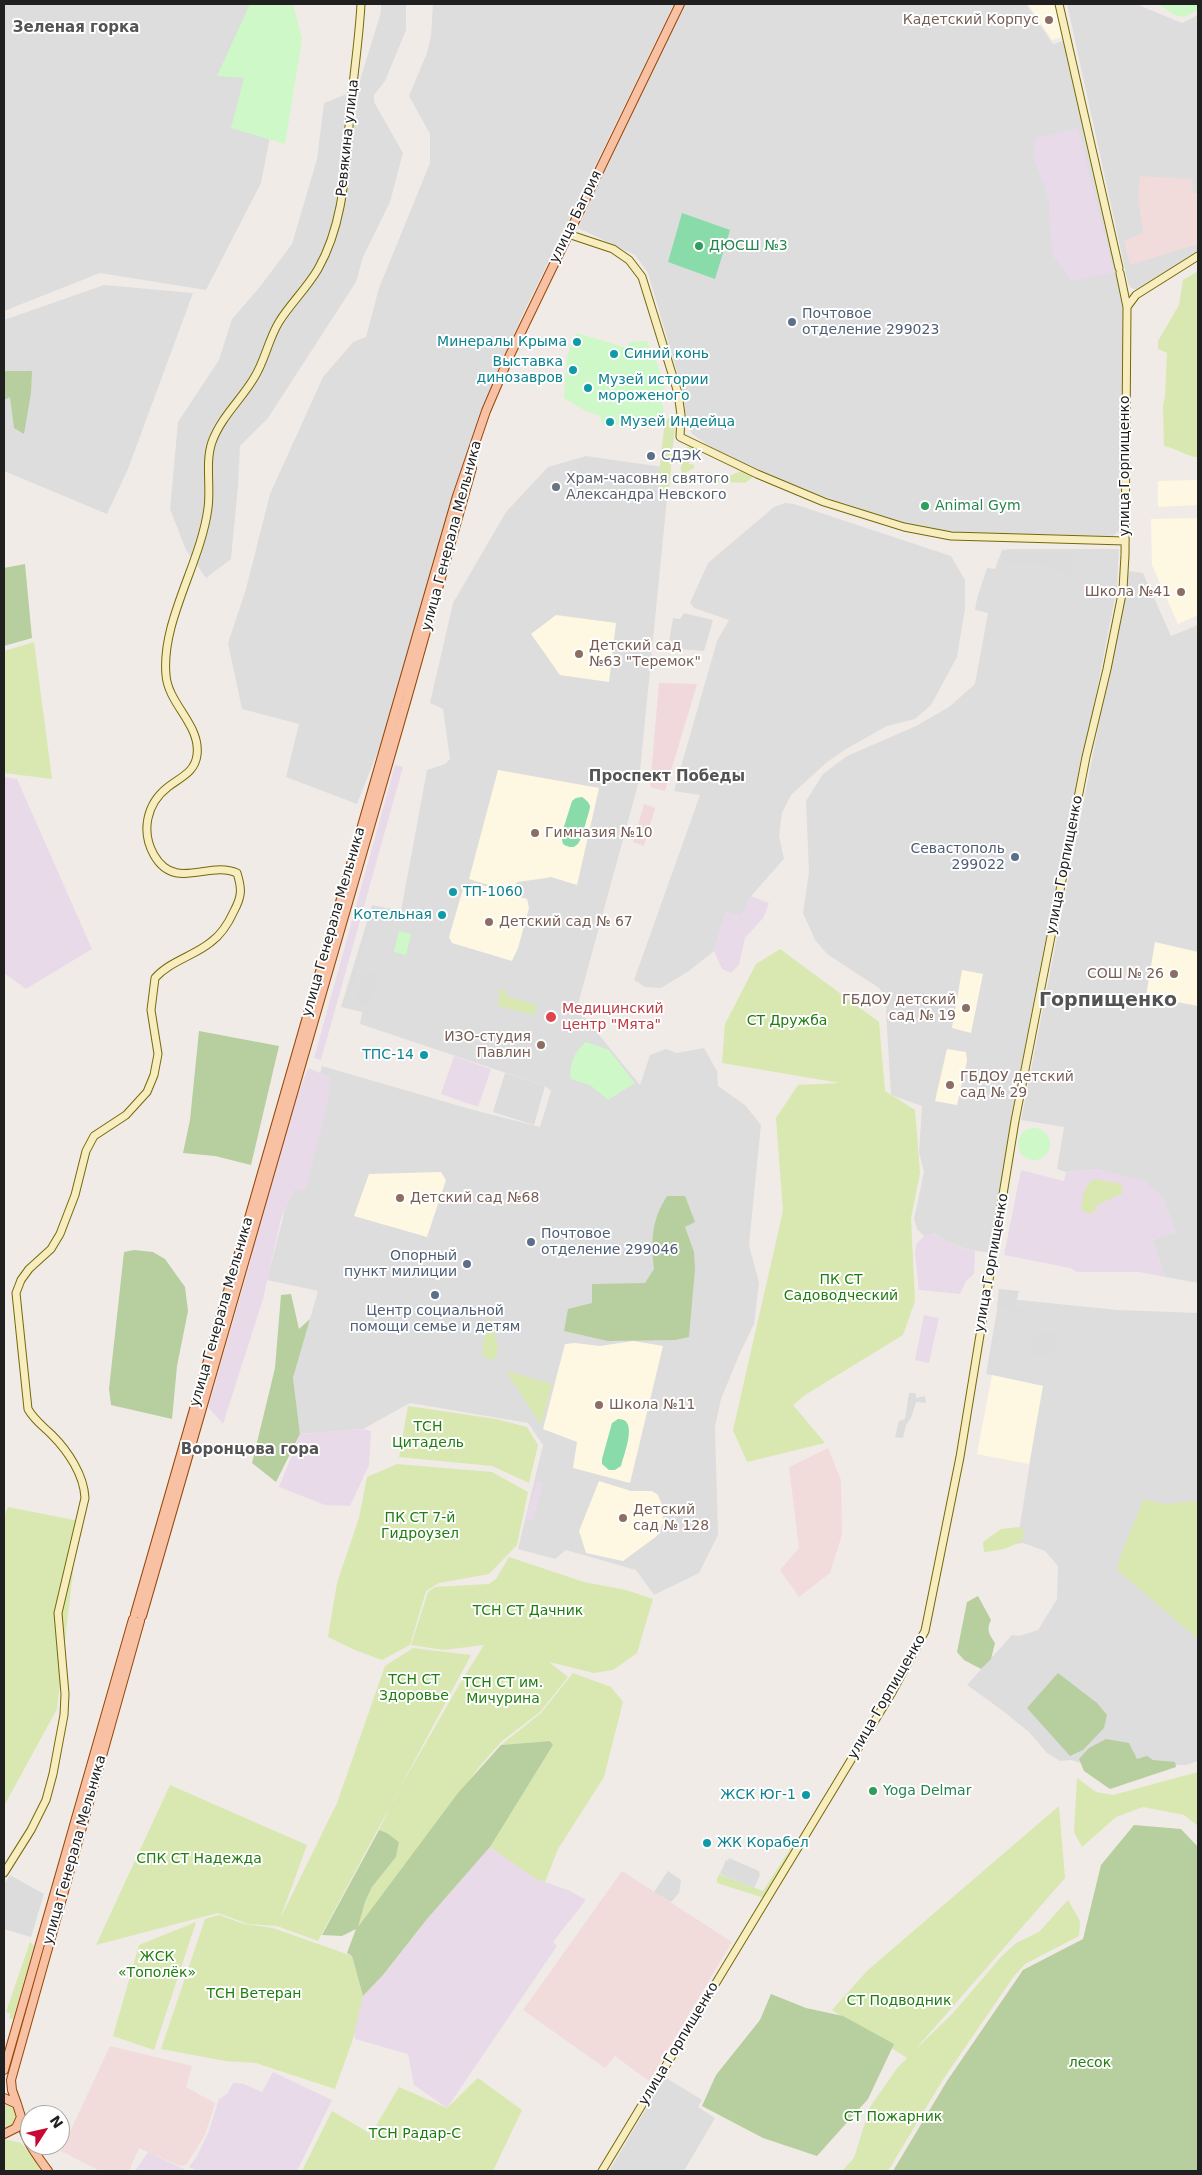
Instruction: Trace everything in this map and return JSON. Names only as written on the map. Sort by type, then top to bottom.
[{"type":"main road","name":"Ревякина улица","points":[[4,1872],[31,1830],[46,1800],[53,1774],[64,1715],[65,1694],[58,1613],[85,1498],[84,1489],[73,1463],[54,1437],[33,1418],[28,1409],[16,1293],[21,1280],[51,1249],[60,1234],[75,1195],[86,1151],[94,1136],[126,1115],[147,1092],[154,1075],[158,1054],[151,1010],[155,978],[170,966],[212,942],[227,926],[237,906],[242,888],[237,873],[226,868],[186,875],[167,870],[154,856],[146,834],[147,818],[153,804],[166,788],[194,768],[197,755],[195,738],[166,679],[165,656],[172,626],[201,540],[208,510],[212,443],[226,416],[261,366],[267,345],[280,321],[318,270],[331,242],[344,191],[349,117],[359,40],[361,4]]},
{"type":"main road","name":"улица Багрия","points":[[479,434],[486,411],[510,355],[680,4]]},
{"type":"main road","name":"улица Горпищенко","points":[[602,2171],[891,1694],[925,1631],[960,1458],[1018,1108],[1086,757],[1107,669],[1123,589],[1127,307],[1059,4]]},
{"type":"main road","points":[[568,234],[613,249],[629,260],[642,277],[678,393],[681,416],[680,437],[757,474],[824,502],[904,527],[952,536],[1125,541]]},
{"type":"main road","points":[[1127,307],[1136,295],[1198,256]]},
{"type":"main road","points":[[1124,289],[1130,295],[1136,295]]},
{"type":"main road","name":"улица Генерала Мельника","points":[[4,2070],[194,1424],[405,694],[457,496],[479,434]]},
{"type":"main road","name":"улица Генерала Мельника","points":[[17,2104],[10,2083],[12,2073],[137,1617]]},
{"type":"main road","points":[[5,2098],[17,2104],[20,2110]]},
{"type":"main road","points":[[4,2134],[16,2128],[20,2122]]},
{"type":"main road","points":[[4,2134],[20,2140]]},
{"type":"main road","points":[[35,2155],[48,2171]]},
{"type":"shaded area","points":[[4,4],[278,4],[284,65],[261,183],[206,290],[100,273],[4,311]]},
{"type":"shaded area","points":[[381,4],[406,4],[406,30],[385,81],[374,95],[374,102],[403,153],[390,202],[363,257],[356,282],[268,418],[240,446],[231,559],[206,578],[186,550],[170,509],[178,422],[219,360],[232,319],[259,288],[292,244],[317,159],[324,103],[357,90],[381,12]]},
{"type":"shaded area","points":[[433,4],[674,4],[521,318],[484,404],[452,495],[382,741],[357,804],[286,777],[299,724],[242,709],[228,643],[246,589],[270,494],[323,377],[353,342],[366,337],[379,288],[430,163],[430,134],[409,96],[427,53],[431,36]]},
{"type":"shaded area","points":[[684,4],[1026,4],[1053,44],[1063,41],[1117,273],[1123,308],[1120,530],[1113,536],[950,532],[903,523],[825,497],[758,471],[711,447],[692,434],[685,414],[683,392],[648,273],[635,255],[578,228]]},
{"type":"shaded area","name":"Кадетский Корпус","points":[[1028,4],[1055,4],[1063,37],[1052,40]]},
{"type":"shaded area","points":[[1067,4],[1136,4],[1182,23],[1198,15],[1198,256],[1138,290],[1131,288],[1128,283]]},
{"type":"shaded area","points":[[1078,128],[1114,272],[1072,281],[1053,256],[1049,200],[1033,155],[1036,138]]},
{"type":"shaded area","points":[[1140,176],[1192,179],[1193,193],[1198,193],[1198,244],[1130,265],[1124,241],[1143,233],[1138,196]]},
{"type":"shaded area","points":[[104,285],[193,293],[128,469],[107,514],[4,471],[4,320]]},
{"type":"shaded area","points":[[586,456],[670,468],[639,781],[577,1008],[640,1085],[650,1055],[666,1049],[677,1053],[704,1048],[717,1071],[718,1086],[745,1105],[761,1125],[749,1245],[759,1283],[754,1324],[721,1399],[715,1427],[718,1535],[699,1573],[654,1595],[636,1570],[566,1550],[555,1559],[518,1549],[543,1445],[528,1423],[410,1403],[363,1429],[300,1434],[293,1378],[318,1291],[267,1280],[322,1066],[470,1109],[540,1127],[551,1091],[545,1086],[360,1024],[362,1012],[341,1007],[372,905],[401,911],[427,770],[445,764],[450,759],[443,709],[430,703],[453,603],[506,512],[548,467]]},
{"type":"shaded area","points":[[1198,480],[1198,505],[1158,507],[1158,481]]},
{"type":"shaded area","points":[[785,503],[794,504],[951,556],[965,580],[965,609],[957,657],[931,705],[915,719],[887,726],[846,749],[826,763],[791,795],[782,813],[779,836],[784,859],[751,896],[741,916],[726,912],[714,951],[689,971],[661,988],[645,987],[634,980],[700,795],[674,791],[717,641],[729,620],[694,608],[690,603],[708,563],[774,507]]},
{"type":"shaded area","name":"Школа №41","points":[[1198,518],[1198,615],[1178,624],[1152,565],[1151,519]]},
{"type":"shaded area","points":[[1119,549],[1117,588],[1012,1122],[991,1253],[965,1249],[945,1241],[934,1233],[925,1237],[917,1229],[914,1219],[924,1172],[919,1152],[922,1106],[891,1095],[886,1013],[887,999],[879,988],[827,954],[815,940],[803,913],[809,872],[806,801],[823,774],[847,756],[916,726],[949,707],[975,684],[988,613],[975,610],[977,598],[987,568],[995,569],[1002,550]]},
{"type":"shaded area","points":[[1003,552],[1074,552],[1071,575],[1063,575],[1053,566],[1003,563]]},
{"type":"shaded area","points":[[1129,571],[1143,573],[1171,636],[1198,625],[1198,1283],[1165,1277],[1152,1240],[1176,1232],[1099,1169],[1066,1172],[1057,1169],[1064,1127],[1021,1120]]},
{"type":"shaded area","points":[[684,613],[713,620],[704,651],[668,648],[673,618],[680,619]]},
{"type":"shaded area","name":"Детский сад №63 \"Теремок\"","points":[[556,615],[616,623],[609,682],[560,675],[531,634]]},
{"type":"shaded area","points":[[659,683],[697,684],[665,791],[650,787]]},
{"type":"shaded area","points":[[395,765],[403,767],[321,1060],[314,1058]]},
{"type":"shaded area","name":"Гимназия №10","points":[[498,770],[599,788],[577,885],[551,877],[517,882],[512,892],[469,879]]},
{"type":"shaded area","points":[[4,777],[17,779],[92,949],[26,989],[4,973]]},
{"type":"shaded area","points":[[644,804],[655,808],[644,846],[633,842]]},
{"type":"shaded area","name":"Детский сад № 67","points":[[475,883],[527,899],[529,908],[518,948],[512,961],[452,943],[449,937],[463,889]]},
{"type":"shaded area","points":[[751,896],[769,903],[764,917],[745,938],[739,965],[731,973],[722,969],[714,951],[726,912],[741,915]]},
{"type":"shaded area","points":[[373,906],[376,907],[346,1007],[343,1006]]},
{"type":"shaded area","name":"СОШ № 26","points":[[1155,942],[1198,952],[1198,1006],[1146,996]]},
{"type":"shaded area","points":[[364,970],[378,974],[369,1007],[355,1004]]},
{"type":"shaded area","name":"ГБДОУ детский сад № 19","points":[[962,970],[983,974],[971,1033],[952,1028]]},
{"type":"shaded area","name":"ГБДОУ детский сад № 29","points":[[947,1049],[966,1052],[967,1061],[957,1105],[935,1101]]},
{"type":"shaded area","points":[[454,1056],[491,1069],[478,1107],[441,1094]]},
{"type":"shaded area","points":[[308,1068],[330,1077],[328,1102],[306,1190],[294,1190],[281,1219],[263,1299],[223,1424],[208,1407],[273,1176],[296,1099]]},
{"type":"shaded area","points":[[505,1073],[545,1086],[534,1125],[493,1112]]},
{"type":"shaded area","points":[[1099,1169],[1146,1182],[1163,1197],[1176,1232],[1152,1240],[1165,1277],[1139,1272],[1077,1272],[1070,1268],[1004,1255],[1021,1170],[1064,1181],[1066,1172]]},
{"type":"shaded area","name":"Детский сад №68","points":[[441,1172],[446,1180],[427,1237],[354,1216],[369,1174]]},
{"type":"shaded area","points":[[934,1233],[945,1241],[964,1249],[975,1251],[974,1274],[966,1281],[960,1294],[919,1290],[915,1253],[916,1244],[923,1237]]},
{"type":"shaded area","points":[[999,1289],[1019,1291],[1015,1307],[1027,1309],[1027,1312],[997,1307]]},
{"type":"shaded area","points":[[999,1298],[1118,1310],[1198,1313],[1198,1761],[1186,1765],[1090,1766],[1071,1760],[1060,1761],[1047,1753],[1029,1732],[967,1685],[1012,1635],[1019,1636],[1038,1630],[1057,1599],[1058,1566],[1045,1551],[1023,1543],[1017,1544],[1042,1386],[986,1374]]},
{"type":"shaded area","points":[[924,1315],[939,1318],[929,1363],[915,1360]]},
{"type":"shaded area","points":[[1035,1329],[1058,1333],[1053,1359],[1030,1355]]},
{"type":"shaded area","name":"Школа №11","points":[[633,1341],[663,1346],[630,1483],[573,1468],[577,1442],[543,1429],[565,1344],[575,1343],[600,1346]]},
{"type":"shaded area","points":[[992,1375],[1043,1386],[1029,1464],[977,1454]]},
{"type":"shaded area","points":[[909,1393],[916,1393],[916,1398],[925,1396],[926,1403],[916,1402],[911,1418],[906,1425],[903,1438],[895,1437],[899,1421],[905,1419]]},
{"type":"shaded area","points":[[363,1429],[371,1431],[369,1465],[350,1506],[325,1505],[279,1487],[300,1434]]},
{"type":"shaded area","points":[[828,1448],[841,1480],[842,1535],[830,1573],[799,1597],[780,1570],[799,1548],[789,1467]]},
{"type":"shaded area","name":"Детский сад № 128","points":[[599,1481],[631,1491],[652,1491],[658,1495],[662,1505],[663,1523],[657,1536],[623,1561],[586,1553],[579,1531]]},
{"type":"shaded area","points":[[537,1482],[543,1484],[533,1521],[526,1519]]},
{"type":"shaded area","points":[[490,1847],[536,1879],[568,1890],[586,1900],[553,1942],[557,1946],[447,2108],[414,2085],[408,2054],[355,2039],[354,2027],[363,1996],[383,1975],[427,1919]]},
{"type":"shaded area","points":[[729,1858],[759,1871],[760,1875],[754,1888],[720,1874],[726,1860],[728,1861]]},
{"type":"shaded area","points":[[622,1871],[732,1942],[649,2081],[615,2056],[605,2068],[523,2010]]},
{"type":"shaded area","points":[[668,1871],[681,1880],[679,1893],[671,1902],[654,1892]]},
{"type":"shaded area","points":[[10,1875],[44,1894],[31,1937],[4,1929],[4,1884]]},
{"type":"shaded area","points":[[110,2046],[192,2066],[186,2087],[215,2103],[205,2135],[186,2165],[180,2166],[139,2148],[129,2171],[100,2171],[69,2155],[70,2132]]},
{"type":"shaded area","points":[[273,2072],[332,2100],[297,2171],[198,2171],[189,2167],[197,2156],[209,2131],[219,2099],[227,2094],[233,2083],[244,2084],[262,2092]]},
{"type":"shaded area","points":[[665,2077],[702,2100],[698,2107],[715,2118],[684,2171],[609,2171]]},
{"type":"shaded area","points":[[148,2152],[188,2171],[135,2171]]},
{"type":"green space","points":[[250,4],[293,4],[302,39],[285,144],[231,128],[244,78],[217,76]]},
{"type":"green space","points":[[1158,4],[1198,4],[1198,10],[1184,17],[1177,16]]},
{"type":"green space","name":"ДЮСШ №3","points":[[682,213],[730,230],[715,279],[668,262]]},
{"type":"green space","points":[[1198,271],[1198,457],[1164,446],[1163,405],[1167,353],[1158,349],[1158,341],[1179,305],[1183,280]]},
{"type":"green space","points":[[577,333],[627,348],[629,342],[647,341],[650,348],[652,348],[665,387],[660,400],[663,415],[659,424],[603,425],[600,416],[586,411],[564,398],[567,356]]},
{"type":"green space","points":[[4,371],[32,371],[31,393],[24,434],[14,428],[10,397],[4,400]]},
{"type":"green space","points":[[672,416],[675,419],[675,425],[669,488],[663,491],[658,482],[665,420]]},
{"type":"green space","points":[[691,446],[700,450],[698,456],[689,455],[689,464],[694,465],[694,468],[685,473],[681,471],[682,455],[687,447]]},
{"type":"green space","points":[[741,471],[753,476],[752,478],[745,483],[690,480],[680,485],[698,472],[705,476],[708,472],[725,478]]},
{"type":"green space","points":[[25,564],[32,638],[4,646],[4,568]]},
{"type":"green space","points":[[34,642],[52,779],[4,773],[4,651]]},
{"type":"green space","points":[[582,797],[590,806],[589,812],[579,842],[573,847],[569,847],[563,844],[561,836],[572,801]]},
{"type":"green space","points":[[399,931],[411,934],[406,955],[394,952]]},
{"type":"green space","name":"ПК СТ Садоводческий","points":[[780,949],[879,1022],[885,1091],[915,1110],[920,1173],[911,1218],[915,1301],[903,1335],[805,1395],[793,1405],[825,1443],[747,1462],[733,1430],[783,1211],[776,1118],[798,1085],[840,1083],[722,1063],[725,1024],[756,964]]},
{"type":"green space","points":[[500,989],[507,991],[506,996],[537,1005],[534,1015],[498,1006],[500,996],[498,992]]},
{"type":"green space","points":[[199,1031],[279,1046],[251,1165],[215,1156],[183,1153],[190,1120]]},
{"type":"green space","points":[[586,1042],[609,1050],[635,1083],[608,1100],[590,1085],[571,1079],[570,1074],[574,1058]]},
{"type":"green space","points":[[1034,1128],[1040,1129],[1045,1133],[1049,1138],[1049,1150],[1045,1155],[1040,1159],[1034,1160],[1028,1159],[1023,1155],[1019,1150],[1018,1144],[1019,1138],[1023,1133],[1028,1129]]},
{"type":"green space","points":[[1095,1179],[1121,1184],[1123,1193],[1095,1206],[1097,1210],[1089,1214],[1082,1210],[1082,1202],[1088,1184]]},
{"type":"green space","points":[[667,1196],[685,1196],[695,1222],[685,1227],[694,1252],[695,1269],[689,1337],[675,1340],[608,1341],[564,1331],[568,1309],[592,1303],[592,1284],[645,1283],[654,1269],[653,1231],[658,1214]]},
{"type":"green space","points":[[134,1250],[153,1252],[165,1259],[185,1287],[188,1311],[177,1366],[172,1419],[111,1405],[109,1389],[124,1252]]},
{"type":"green space","points":[[291,1294],[299,1329],[310,1319],[293,1378],[300,1434],[276,1482],[252,1463],[275,1368],[281,1295]]},
{"type":"green space","points":[[491,1314],[498,1349],[496,1357],[491,1360],[484,1357],[482,1347]]},
{"type":"green space","points":[[506,1371],[552,1384],[541,1425]]},
{"type":"green space","name":"ТСН Цитадель","points":[[408,1406],[496,1419],[527,1427],[538,1445],[529,1483],[492,1466],[399,1457]]},
{"type":"green space","points":[[618,1419],[624,1420],[628,1424],[627,1446],[621,1466],[615,1470],[609,1470],[602,1464],[602,1459],[612,1423]]},
{"type":"green space","name":"ПК СТ 7-й Гидроузел","points":[[397,1464],[492,1472],[528,1492],[517,1545],[489,1574],[439,1583],[426,1591],[410,1645],[382,1660],[328,1637],[337,1583],[359,1518],[367,1477]]},
{"type":"green space","points":[[1144,1499],[1163,1504],[1198,1501],[1198,1639],[1117,1570],[1121,1554]]},
{"type":"green space","points":[[8,1507],[79,1521],[57,1709],[4,1806],[4,1517]]},
{"type":"green space","points":[[1019,1527],[1024,1531],[1023,1540],[1004,1549],[984,1552],[983,1542],[1001,1529]]},
{"type":"green space","points":[[509,1557],[584,1582],[626,1590],[653,1599],[637,1653],[613,1670],[594,1673],[549,1662],[568,1677],[540,1712],[502,1741],[480,1766],[357,1929],[365,1902],[372,1887],[396,1857],[399,1842],[387,1833],[379,1830],[393,1800],[484,1645],[444,1650],[411,1645],[428,1592],[435,1587],[489,1584],[496,1579]]},
{"type":"green space","points":[[978,1596],[991,1620],[989,1632],[995,1643],[991,1659],[981,1669],[964,1660],[957,1652],[967,1602]]},
{"type":"green space","points":[[413,1648],[471,1655],[318,1941],[277,1926],[248,1924],[218,1913],[96,1945],[170,1785],[307,1845],[280,1919],[337,1803],[385,1666]]},
{"type":"green space","points":[[573,1673],[611,1687],[623,1702],[604,1777],[558,1849],[545,1882],[536,1879],[490,1847],[553,1745],[550,1741],[501,1745],[541,1713]]},
{"type":"green space","points":[[1058,1673],[1097,1703],[1107,1715],[1104,1728],[1083,1750],[1070,1756],[1027,1708]]},
{"type":"green space","points":[[1106,1739],[1129,1743],[1137,1759],[1147,1756],[1153,1760],[1175,1762],[1176,1767],[1110,1789],[1084,1771],[1079,1759],[1089,1748]]},
{"type":"green space","points":[[550,1741],[553,1745],[490,1847],[427,1919],[383,1975],[363,1996],[352,1956],[347,1953],[356,1929],[342,1936],[322,1935],[379,1830],[387,1833],[399,1842],[396,1857],[372,1887],[365,1902],[358,1927],[458,1793],[501,1745]]},
{"type":"green space","points":[[1198,1772],[1198,1826],[1184,1815],[1143,1807],[1116,1817],[1082,1847],[1074,1832],[1077,1778],[1096,1792],[1113,1795]]},
{"type":"green space","name":"СТ Подводник","points":[[1059,1806],[1065,1878],[914,2051],[954,2012],[1001,1957],[1016,1943],[1039,1932],[1068,1900],[1080,1921],[1079,1936],[1025,1964],[1014,1976],[942,2081],[888,2171],[842,2171],[854,2158],[870,2107],[898,2067],[907,2058],[832,2010],[868,1970]]},
{"type":"green space","name":"лесок","points":[[1134,1825],[1181,1829],[1198,1847],[1198,2171],[893,2171],[947,2081],[1023,1970],[1083,1939],[1101,1865]]},
{"type":"green space","points":[[794,1843],[797,1847],[764,1898],[717,1883],[719,1874],[763,1891]]},
{"type":"green space","name":"ТСН Ветеран","points":[[219,1915],[244,1924],[273,1928],[352,1956],[363,1996],[353,2039],[335,2089],[256,2063],[225,2061],[161,2049],[205,1919]]},
{"type":"green space","name":"ЖСК «Тополёк»","points":[[196,1922],[154,2050],[113,2036],[139,1945]]},
{"type":"green space","points":[[30,1942],[34,1946],[13,2019],[9,2018],[11,2014],[6,2012]]},
{"type":"green space","points":[[771,1994],[806,2008],[843,2016],[894,2044],[868,2099],[817,2156],[763,2138],[702,2106],[716,2075],[760,2020]]},
{"type":"green space","name":"ТСН Радар-С","points":[[478,2078],[522,2110],[493,2171],[302,2171],[332,2111],[371,2134],[399,2087],[447,2108]]},
{"type":"green space","points":[[4,2101],[17,2107],[20,2121],[4,2132]]},
{"type":"green space","points":[[4,2139],[20,2143],[20,2155],[31,2155],[45,2171],[4,2171]]},
{"type":"place","name":"Кадетский Корпус","points":[[1049,20]]},
{"type":"place","name":"ДЮСШ №3","points":[[699,246]]},
{"type":"place","name":"Почтовое отделение 299023","points":[[792,322]]},
{"type":"place","name":"Минералы Крыма","points":[[577,342]]},
{"type":"place","name":"Синий конь","points":[[614,354]]},
{"type":"place","name":"Выставка динозавров","points":[[573,370]]},
{"type":"place","name":"Музей истории мороженого","points":[[588,388]]},
{"type":"place","name":"Музей Индейца","points":[[610,422]]},
{"type":"place","name":"СДЭК","points":[[651,456]]},
{"type":"place","name":"Храм-часовня святого Александра Невского","points":[[556,487]]},
{"type":"place","name":"Animal Gym","points":[[925,506]]},
{"type":"place","name":"Школа №41","points":[[1181,592]]},
{"type":"place","name":"Детский сад №63 \"Теремок\"","points":[[579,654]]},
{"type":"place","name":"Гимназия №10","points":[[535,833]]},
{"type":"place","name":"Севастополь 299022","points":[[1015,857]]},
{"type":"place","name":"ТП-1060","points":[[453,892]]},
{"type":"place","name":"Котельная","points":[[442,915]]},
{"type":"place","name":"Детский сад № 67","points":[[489,922]]},
{"type":"place","name":"СОШ № 26","points":[[1174,974]]},
{"type":"place","name":"ГБДОУ детский сад № 19","points":[[966,1008]]},
{"type":"place","name":"Медицинский центр \"Мята\"","points":[[551,1017]]},
{"type":"place","name":"ИЗО-студия Павлин","points":[[541,1045]]},
{"type":"place","name":"ТПС-14","points":[[424,1055]]},
{"type":"place","name":"ГБДОУ детский сад № 29","points":[[950,1085]]},
{"type":"place","name":"Детский сад №68","points":[[400,1198]]},
{"type":"place","name":"Почтовое отделение 299046","points":[[531,1242]]},
{"type":"place","name":"Опорный пункт милиции","points":[[467,1264]]},
{"type":"place","name":"Центр социальной помощи семье и детям","points":[[435,1295]]},
{"type":"place","name":"Школа №11","points":[[599,1405]]},
{"type":"place","name":"Детский сад № 128","points":[[623,1518]]},
{"type":"place","name":"Yoga Delmar","points":[[873,1791]]},
{"type":"place","name":"ЖСК Юг-1","points":[[806,1795]]},
{"type":"place","name":"ЖК Корабел","points":[[707,1843]]},
{"type":"district","name":"Зеленая горка","points":[[76,28]]},
{"type":"district","name":"Проспект Победы","points":[[667,777]]},
{"type":"district","name":"Горпищенко","points":[[1108,1001]]},
{"type":"district","name":"Воронцова гора","points":[[250,1450]]},
{"type":"park label","name":"СТ Дружба","points":[[787,1021]]},
{"type":"park label","name":"ТСН СТ Дачник","points":[[528,1611]]},
{"type":"park label","name":"ТСН СТ Здоровье","points":[[414,1688]]},
{"type":"park label","name":"ТСН СТ им. Мичурина","points":[[503,1692]]},
{"type":"park label","name":"СПК СТ Надежда","points":[[199,1859]]},
{"type":"park label","name":"СТ Пожарник","points":[[893,2117]]}]
